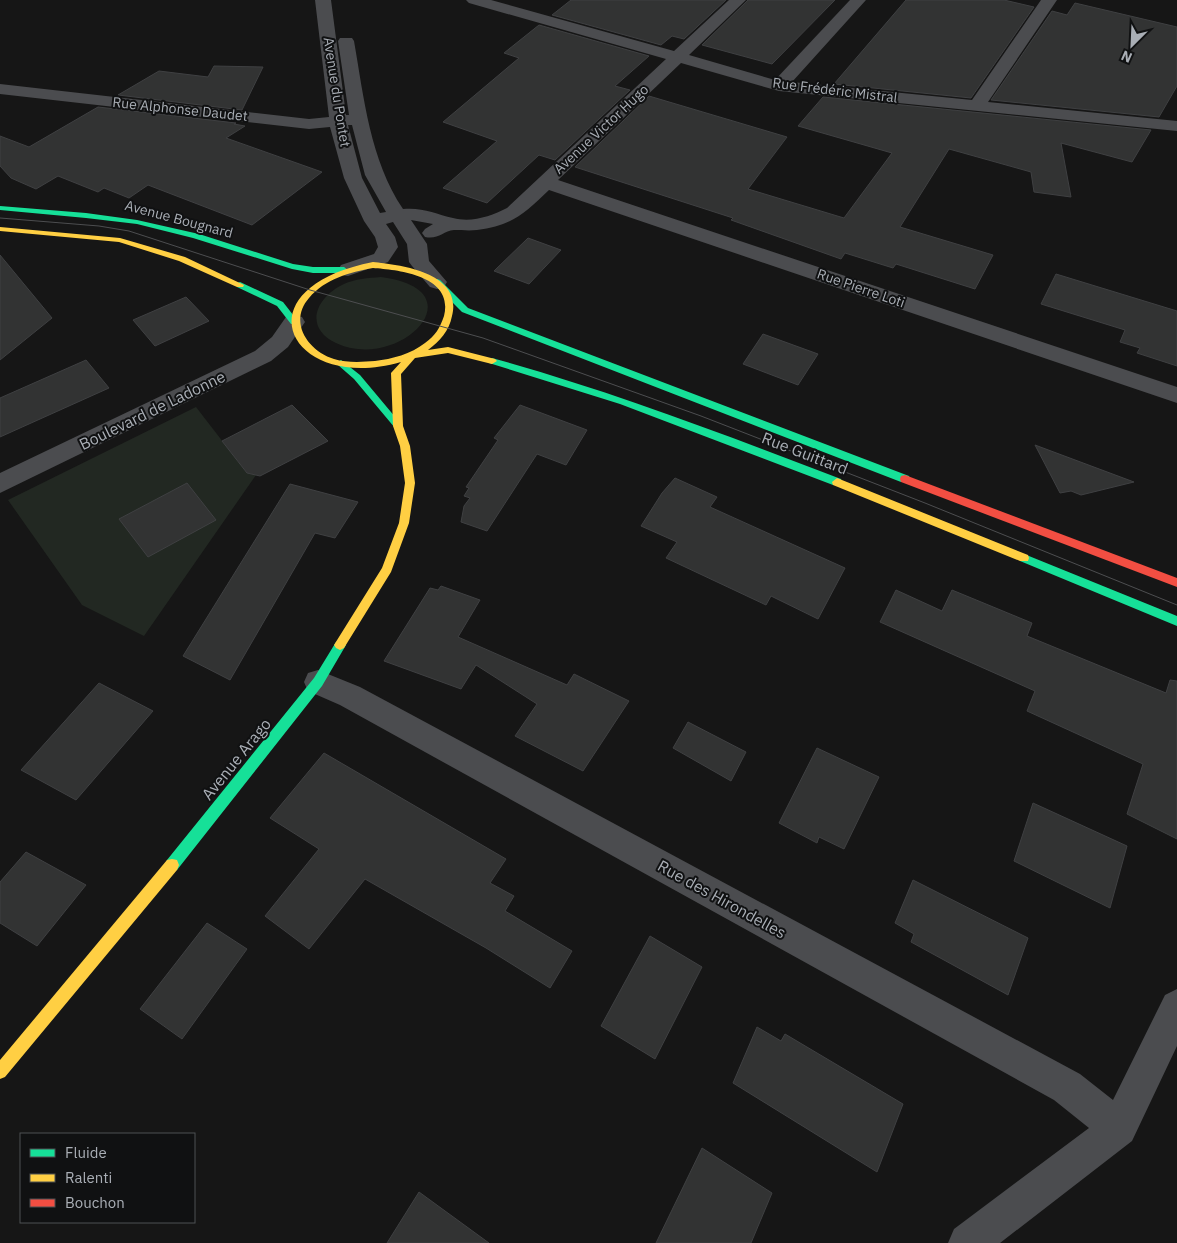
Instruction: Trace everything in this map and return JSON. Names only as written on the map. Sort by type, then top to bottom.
[{"type":"main road","name":"Avenue Bougnard","points":[[0,208],[108,217],[140,222],[292,266],[313,270],[348,270]]},
{"type":"main road","points":[[0,229],[120,240],[182,259],[262,294],[280,304],[294,322],[297,336],[307,348],[322,357],[341,364],[365,366],[389,362],[412,355],[432,342],[446,327],[450,311],[447,295],[437,282],[420,272],[398,266],[373,265],[348,270],[327,278],[310,290],[298,306],[294,322]]},
{"type":"main road","name":"Rue Guittard","points":[[437,282],[465,310],[1177,583]]},
{"type":"main road","name":"Rue Guittard","points":[[412,355],[448,350],[468,354],[532,371],[692,426],[919,514],[1177,621]]},
{"type":"main road","name":"Avenue Arago","points":[[0,1072],[178,857],[318,682],[387,569],[404,523],[410,482],[405,446],[398,426],[396,373],[412,355]]},
{"type":"main road","name":"Avenue Arago","points":[[341,364],[357,377],[398,426]]},
{"type":"street","name":"Avenue du Pontet","points":[[323,0],[338,122],[353,178],[374,221],[385,237],[388,247],[381,258],[348,270]]},
{"type":"street","name":"Avenue du Pontet","points":[[339,0],[359,119],[374,175],[397,215],[417,244],[419,262],[437,282]]},
{"type":"street","name":"Rue Frédéric Mistral","points":[[474,0],[779,86],[1177,126]]},
{"type":"street","name":"Avenue Victor Hugo","points":[[374,221],[406,213],[436,218],[449,224],[473,226],[500,220],[514,212],[738,0]]},
{"type":"street","points":[[779,86],[858,0]]},
{"type":"street","points":[[977,106],[1049,0]]},
{"type":"street","points":[[524,14],[537,4]]},
{"type":"street","name":"Rue Alphonse Daudet","points":[[0,89],[309,124],[359,119]]},
{"type":"street","name":"Rue Pierre Loti","points":[[545,182],[1177,395]]},
{"type":"street","points":[[417,244],[424,237],[449,224]]},
{"type":"street","name":"Boulevard de Ladonne","points":[[0,484],[263,356],[280,342],[294,322]]},
{"type":"street","name":"Rue des Hirondelles","points":[[318,682],[368,705],[1067,1087],[1119,1128]]},
{"type":"street","points":[[968,1243],[1119,1128],[1177,1008]]},
{"type":"shaded area","points":[[381,277],[410,285],[425,297],[427,312],[420,326],[404,339],[384,347],[360,349],[336,343],[319,329],[317,312],[326,296],[348,282]]},
{"type":"shaded area","points":[[196,407],[247,473],[256,475],[144,636],[82,605],[8,500]]},
{"type":"building","points":[[571,0],[726,0],[684,39],[672,36],[661,45],[552,15]]},
{"type":"building","points":[[748,0],[835,0],[772,64],[702,45]]},
{"type":"building","points":[[906,0],[1004,0],[1034,7],[971,98],[834,84]]},
{"type":"building","points":[[1075,3],[1177,27],[1177,86],[1159,117],[991,100],[1052,11],[1067,15]]},
{"type":"building","points":[[539,25],[649,56],[615,86],[630,90],[555,160],[539,155],[487,203],[443,188],[497,141],[443,122],[519,58],[504,53]]},
{"type":"building","points":[[214,66],[263,67],[242,110],[118,95],[159,71],[208,77]]},
{"type":"building","points":[[649,96],[787,137],[748,189],[844,218],[892,153],[798,126],[823,97],[1151,130],[1132,162],[1061,143],[1071,197],[1034,192],[1031,172],[949,149],[900,227],[993,255],[975,289],[896,264],[893,268],[845,253],[841,259],[731,220],[733,218],[575,167]]},
{"type":"building","points":[[98,107],[236,123],[234,124],[245,126],[226,138],[322,172],[252,225],[148,185],[129,198],[104,188],[98,192],[58,176],[36,189],[11,178],[0,166],[0,136],[29,147]]},
{"type":"building","points":[[528,238],[561,250],[529,284],[494,271]]},
{"type":"building","points":[[0,255],[52,318],[0,360]]},
{"type":"building","points":[[1056,274],[1177,311],[1177,366],[1137,353],[1140,348],[1120,342],[1125,330],[1041,304]]},
{"type":"building","points":[[186,297],[209,321],[155,346],[133,320]]},
{"type":"building","points":[[763,334],[818,354],[798,385],[743,364]]},
{"type":"building","points":[[86,360],[109,388],[0,437],[0,398]]},
{"type":"building","points":[[292,405],[328,441],[260,476],[247,473],[222,441]]},
{"type":"building","points":[[520,405],[587,430],[566,465],[537,454],[487,531],[461,522],[464,506],[470,498],[464,496],[469,488],[466,487],[498,440],[494,438]]},
{"type":"building","points":[[1035,445],[1134,482],[1081,495],[1071,491],[1060,493]]},
{"type":"building","points":[[675,478],[717,497],[710,507],[845,568],[818,619],[771,596],[766,605],[666,558],[677,542],[641,526],[662,493]]},
{"type":"building","points":[[187,483],[216,520],[148,557],[119,519]]},
{"type":"building","points":[[290,484],[358,502],[335,538],[315,533],[230,680],[183,656]]},
{"type":"building","points":[[441,586],[480,600],[458,637],[567,685],[574,674],[629,701],[583,771],[515,736],[537,704],[476,665],[461,689],[384,661],[430,588],[438,590]]},
{"type":"building","points":[[896,590],[942,611],[952,590],[1032,623],[1027,636],[1166,693],[1170,680],[1177,681],[1177,839],[1127,814],[1143,764],[1027,711],[1035,691],[880,622]]},
{"type":"building","points":[[99,683],[153,711],[76,800],[21,770]]},
{"type":"building","points":[[688,722],[746,752],[731,781],[673,748]]},
{"type":"building","points":[[817,748],[879,777],[844,849],[819,837],[817,843],[779,823]]},
{"type":"building","points":[[324,753],[506,859],[490,883],[514,896],[505,911],[572,951],[550,988],[486,948],[365,879],[309,949],[265,916],[319,849],[270,818]]},
{"type":"building","points":[[1033,803],[1127,846],[1110,908],[1014,861]]},
{"type":"building","points":[[26,852],[86,885],[37,946],[0,923],[0,882]]},
{"type":"building","points":[[913,880],[1028,938],[1008,995],[911,942],[914,934],[895,923]]},
{"type":"building","points":[[207,923],[247,949],[182,1039],[140,1009]]},
{"type":"building","points":[[650,936],[702,967],[655,1059],[601,1026]]},
{"type":"building","points":[[757,1027],[781,1041],[785,1034],[903,1104],[877,1172],[733,1083]]},
{"type":"building","points":[[702,1148],[772,1193],[751,1243],[656,1243]]},
{"type":"building","points":[[419,1192],[489,1243],[387,1243]]},
{"type":"tram line","points":[[0,218],[99,226],[129,231],[310,290],[483,338],[701,416],[925,503],[1177,605]]},
{"type":"traffic: fast","points":[[0,208],[86,215],[137,222],[196,236],[292,266],[313,270],[344,270]]},
{"type":"traffic: fast","points":[[437,282],[465,310],[905,479]]},
{"type":"traffic: fast","points":[[240,285],[280,304],[294,322]]},
{"type":"traffic: fast","points":[[492,361],[623,401],[837,482]]},
{"type":"traffic: fast","points":[[341,363],[357,377],[398,426]]},
{"type":"traffic: fast","points":[[1024,558],[1177,621]]},
{"type":"traffic: fast","points":[[172,865],[318,682],[340,645]]},
{"type":"traffic: slow","points":[[0,229],[120,240],[182,259],[240,285]]},
{"type":"traffic: slow","points":[[373,265],[409,270],[422,274],[434,280],[443,288],[448,298],[449,311],[442,332],[426,347],[397,360],[380,364],[347,364],[319,356],[307,347],[300,337],[296,327],[296,316],[299,306],[305,296],[326,280],[349,271],[373,265]]},
{"type":"traffic: slow","points":[[340,645],[387,569],[404,523],[410,483],[405,446],[398,426],[396,373],[412,355],[448,350],[492,361]]},
{"type":"traffic: slow","points":[[837,482],[1024,558]]},
{"type":"traffic: slow","points":[[0,1072],[172,865]]},
{"type":"traffic: jam","points":[[905,479],[1177,583]]}]
